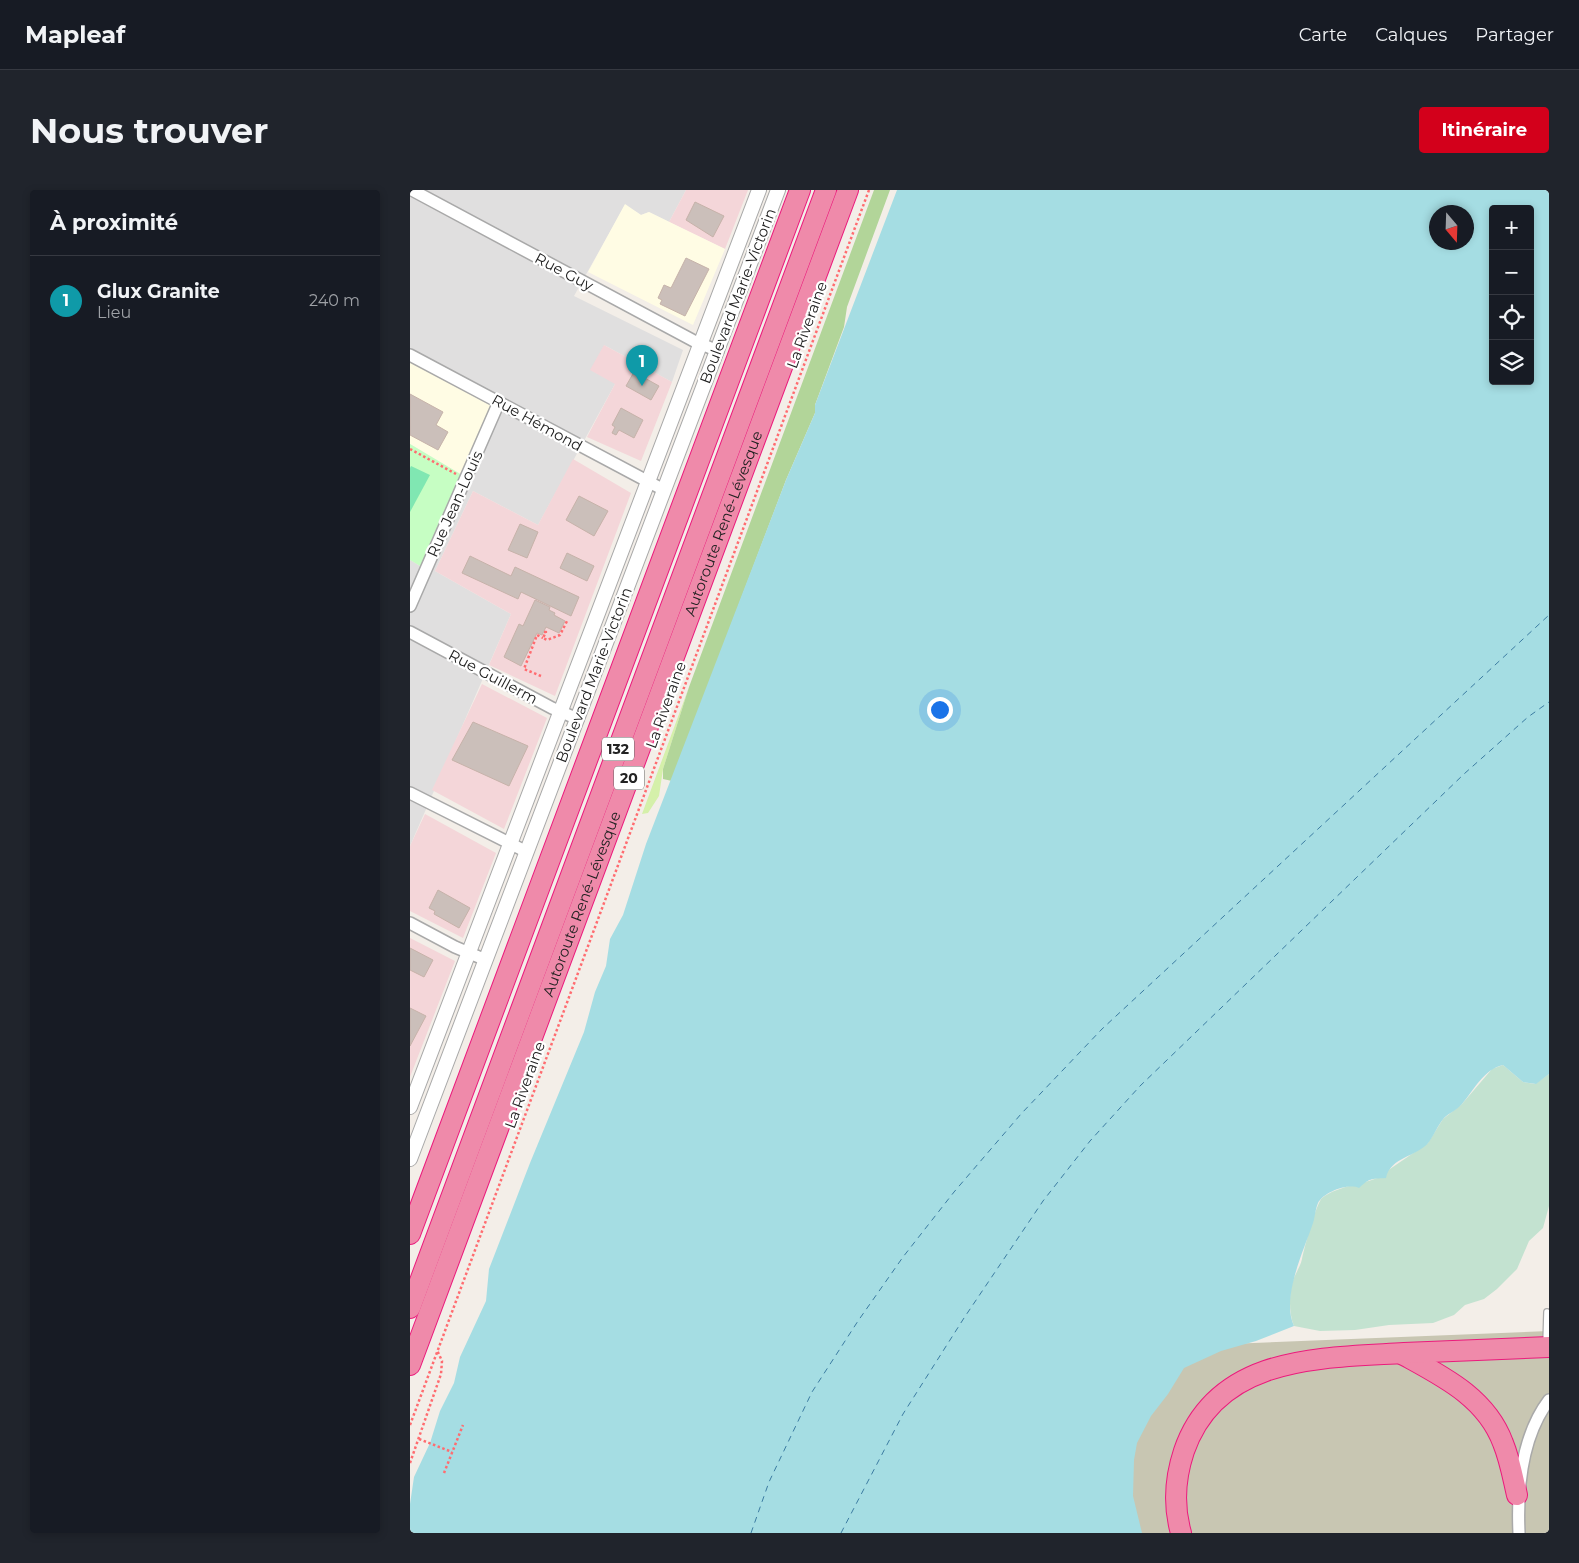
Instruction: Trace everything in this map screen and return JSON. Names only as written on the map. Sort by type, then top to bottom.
[{"type":"highway","points":[[410,1234],[800,190]]},
{"type":"highway","points":[[410,1267],[812,190]]},
{"type":"highway","name":"Autoroute René-Lévesque","points":[[410,1308],[826,190]]},
{"type":"highway","name":"Autoroute René-Lévesque","points":[[410,1365],[848,190]]},
{"type":"highway","points":[[1181,1533],[1176,1498],[1177,1476],[1182,1456],[1201,1418],[1224,1394],[1255,1374],[1292,1363],[1336,1357],[1548,1347]]},
{"type":"highway","points":[[1402,1354],[1457,1386],[1483,1409],[1504,1443],[1518,1495]]},
{"type":"street","name":"Rue Guy","points":[[412,190],[701,344],[718,351]]},
{"type":"street","name":"Boulevard Marie-Victorin","points":[[411,1100],[469,954],[759,190]]},
{"type":"street","name":"Boulevard Marie-Victorin","points":[[410,1159],[778,190]]},
{"type":"street","name":"Rue Hémond","points":[[410,355],[664,490]]},
{"type":"street","name":"Rue Jean-Louis","points":[[410,606],[500,402]]},
{"type":"street","name":"Rue Guillerm","points":[[410,632],[561,712],[578,719]]},
{"type":"street","points":[[410,792],[510,845],[527,852]]},
{"type":"street","points":[[410,923],[469,954],[486,960]]},
{"type":"street","points":[[411,1100],[431,1104]]},
{"type":"street","points":[[1519,1533],[1518,1495],[1533,1429],[1549,1400]]},
{"type":"lane","points":[[1547,1312],[1548,1347]]},
{"type":"path","name":"La Riveraine","points":[[410,1425],[869,190]]},
{"type":"path","points":[[410,449],[458,475]]},
{"type":"path","points":[[541,676],[524,668],[537,636],[547,640],[560,635],[567,621]]},
{"type":"path","points":[[543,638],[546,632],[544,632]]},
{"type":"path","points":[[554,637],[555,642]]},
{"type":"path","points":[[410,1463],[441,1374],[442,1361],[437,1350]]},
{"type":"path","points":[[444,1473],[463,1425]]},
{"type":"path","points":[[419,1439],[452,1452]]},
{"type":"shaded area","points":[[410,190],[686,190],[669,222],[649,212],[641,215],[625,205],[574,296],[683,350],[672,382],[604,345],[615,384],[538,525],[473,491],[435,571],[511,614],[410,846],[410,560],[422,567],[462,475],[410,356]]},
{"type":"shaded area","points":[[686,190],[748,190],[725,249],[669,222]]},
{"type":"shaded area","points":[[625,204],[641,215],[649,212],[725,249],[693,325],[588,272]]},
{"type":"shaded area","points":[[604,345],[672,382],[641,461],[587,437],[615,384],[590,370]]},
{"type":"shaded area","points":[[410,357],[496,404],[462,475],[410,444]]},
{"type":"shaded area","points":[[573,459],[631,493],[555,696],[489,665],[511,614],[435,571],[473,491],[538,525]]},
{"type":"shaded area","points":[[482,684],[547,718],[504,829],[432,790]]},
{"type":"shaded area","points":[[425,814],[496,853],[463,938],[410,911],[410,846]]},
{"type":"shaded area","points":[[410,938],[455,961],[410,1077]]},
{"type":"shaded area","points":[[1549,1331],[1549,1533],[1105,1533],[1102,1476],[1180,1346]]},
{"type":"green space","points":[[874,190],[890,190],[847,307],[844,327],[815,405],[815,413],[786,480],[672,781],[663,779],[663,769],[689,687]]},
{"type":"green space","points":[[410,444],[462,475],[422,567],[410,560]]},
{"type":"green space","points":[[411,466],[430,475],[410,512],[410,468]]},
{"type":"green space","points":[[689,687],[663,769],[659,796],[648,813],[642,814]]},
{"type":"green space","points":[[1503,1065],[1523,1082],[1535,1084],[1549,1074],[1549,1206],[1543,1228],[1529,1241],[1517,1269],[1484,1299],[1465,1305],[1454,1315],[1433,1323],[1320,1331],[1294,1326],[1290,1305],[1292,1284],[1322,1198],[1336,1190],[1386,1174],[1387,1171],[1428,1143],[1443,1119],[1462,1104],[1492,1069]]},
{"type":"water","points":[[897,190],[1549,190],[1549,1074],[1536,1084],[1523,1082],[1503,1065],[1496,1067],[1485,1075],[1460,1106],[1444,1118],[1429,1142],[1418,1151],[1398,1161],[1389,1171],[1386,1178],[1371,1180],[1359,1188],[1337,1189],[1321,1199],[1317,1206],[1292,1289],[1290,1303],[1294,1326],[1256,1341],[1221,1351],[1184,1368],[1168,1394],[1151,1416],[1137,1443],[1134,1460],[1133,1496],[1142,1533],[410,1533],[410,1504],[414,1477],[430,1443],[440,1411],[454,1383],[460,1357],[486,1301],[489,1269],[584,1032],[595,992],[606,966],[610,939],[623,915],[646,844],[786,480],[815,413],[815,405]]},
{"type":"building","points":[[695,202],[724,216],[713,237],[686,220]]},
{"type":"building","points":[[686,258],[709,269],[685,316],[660,304],[662,300],[658,298],[664,285],[671,288]]},
{"type":"building","points":[[634,372],[659,386],[651,400],[626,386]]},
{"type":"building","points":[[410,394],[443,412],[436,425],[448,432],[438,450],[410,435]]},
{"type":"building","points":[[621,408],[643,420],[634,438],[619,430],[616,435],[612,433],[615,427],[612,425]]},
{"type":"building","points":[[579,496],[608,511],[594,536],[566,520]]},
{"type":"building","points":[[520,524],[538,532],[527,558],[508,550]]},
{"type":"building","points":[[567,553],[594,566],[587,581],[560,568]]},
{"type":"building","points":[[470,556],[511,576],[515,567],[579,597],[571,616],[521,592],[518,599],[462,573]]},
{"type":"building","points":[[535,600],[550,607],[549,610],[555,613],[554,615],[565,621],[559,633],[546,627],[542,635],[537,633],[521,666],[504,657],[519,624],[523,626]]},
{"type":"building","points":[[473,722],[528,746],[509,786],[452,760]]},
{"type":"building","points":[[438,890],[470,908],[459,928],[434,914],[435,911],[429,908]]},
{"type":"building","points":[[410,948],[433,960],[424,977],[410,970]]},
{"type":"building","points":[[410,1008],[426,1016],[410,1046]]},
{"type":"ferry route","points":[[751,1533],[769,1482],[812,1392],[858,1321],[903,1257],[954,1192],[1021,1114],[1102,1029],[1549,615]]},
{"type":"ferry route","points":[[841,1533],[903,1414],[964,1318],[1043,1201],[1090,1141],[1140,1086],[1464,774],[1528,717],[1549,702]]},
{"type":"place","name":"Glux Granite","points":[[642,386]]}]
